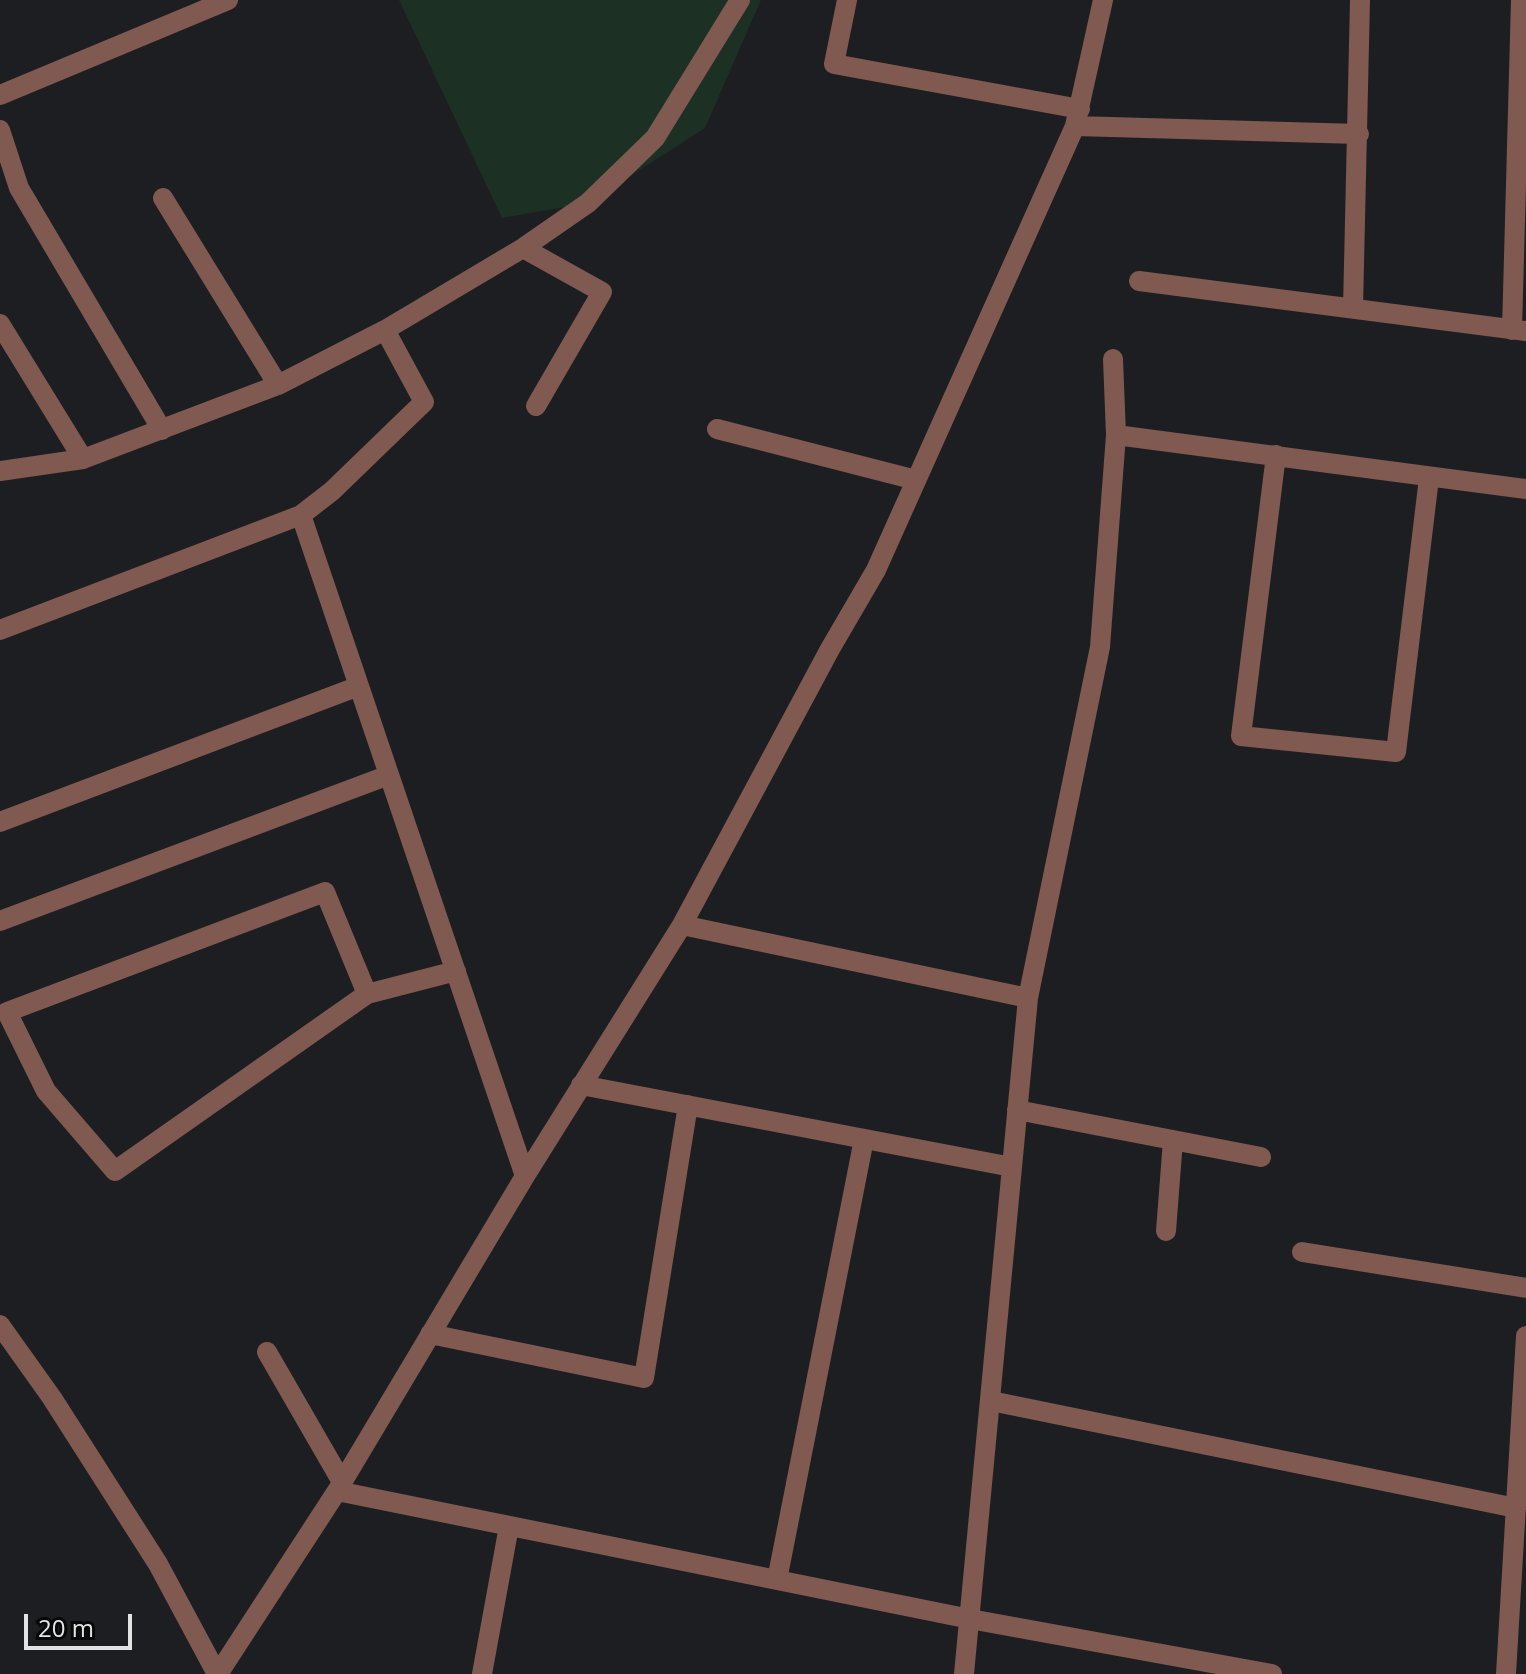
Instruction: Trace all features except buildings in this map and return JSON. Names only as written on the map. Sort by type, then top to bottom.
[{"type":"street","points":[[0,95],[228,0]]},
{"type":"street","points":[[0,471],[83,459],[278,385],[385,330],[523,248],[588,203],[655,138],[740,0]]},
{"type":"street","points":[[847,0],[834,64],[1077,117],[1359,134]]},
{"type":"street","points":[[0,1325],[52,1398],[158,1564],[218,1674],[340,1487],[525,1176],[682,925],[830,649],[876,570],[1077,117],[1103,0]]},
{"type":"street","points":[[1353,308],[1360,0]]},
{"type":"street","points":[[1139,281],[1519,331],[1521,0]]},
{"type":"street","points":[[0,130],[19,188],[162,430]]},
{"type":"street","points":[[163,198],[278,385]]},
{"type":"street","points":[[523,248],[602,292],[536,406]]},
{"type":"street","points":[[0,324],[83,459]]},
{"type":"street","points":[[0,630],[301,515],[332,491],[424,402],[385,330]]},
{"type":"street","points":[[964,1674],[1028,998],[1100,647],[1116,435],[1113,359]]},
{"type":"street","points":[[717,429],[916,480]]},
{"type":"street","points":[[1116,435],[1526,489]]},
{"type":"street","points":[[1276,455],[1241,736],[1396,752],[1429,478]]},
{"type":"street","points":[[301,515],[525,1176]]},
{"type":"street","points":[[0,822],[359,686]]},
{"type":"street","points":[[0,921],[389,775]]},
{"type":"street","points":[[367,994],[325,892],[7,1012],[46,1091],[115,1171],[367,994],[456,971]]},
{"type":"street","points":[[682,925],[1028,998]]},
{"type":"street","points":[[581,1085],[1012,1167]]},
{"type":"street","points":[[430,1334],[644,1378],[688,1105]]},
{"type":"street","points":[[1017,1110],[1261,1157]]},
{"type":"street","points":[[777,1580],[864,1139]]},
{"type":"street","points":[[1166,1231],[1173,1140]]},
{"type":"street","points":[[1302,1252],[1526,1288]]},
{"type":"street","points":[[1506,1674],[1526,1336]]},
{"type":"street","points":[[267,1352],[340,1487],[509,1526],[970,1619],[1272,1674]]},
{"type":"street","points":[[991,1401],[1516,1508]]},
{"type":"street","points":[[482,1674],[509,1526]]},
{"type":"green space","points":[[399,0],[761,0],[705,128],[588,203],[502,218]]}]
